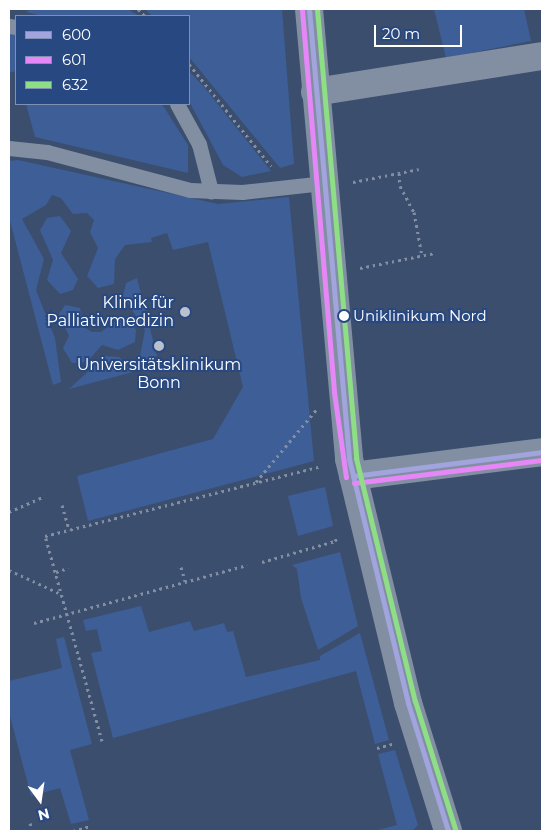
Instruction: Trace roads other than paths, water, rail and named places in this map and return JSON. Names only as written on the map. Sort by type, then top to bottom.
[{"type":"street","points":[[309,9],[315,92],[333,183],[351,467],[408,703],[448,831]]},
{"type":"street","points":[[315,92],[542,56]]},
{"type":"street","points":[[351,467],[542,452]]},
{"type":"lane","points":[[178,105],[199,144],[211,191]]},
{"type":"lane","points":[[9,148],[47,152],[190,190],[211,191],[333,183]]},
{"type":"place","name":"Klinik für Palliativmedizin","points":[[185,312]]},
{"type":"place","name":"Uniklinikum Nord","points":[[344,316]]},
{"type":"place","name":"Universitätsklinikum Bonn","points":[[159,346]]}]
